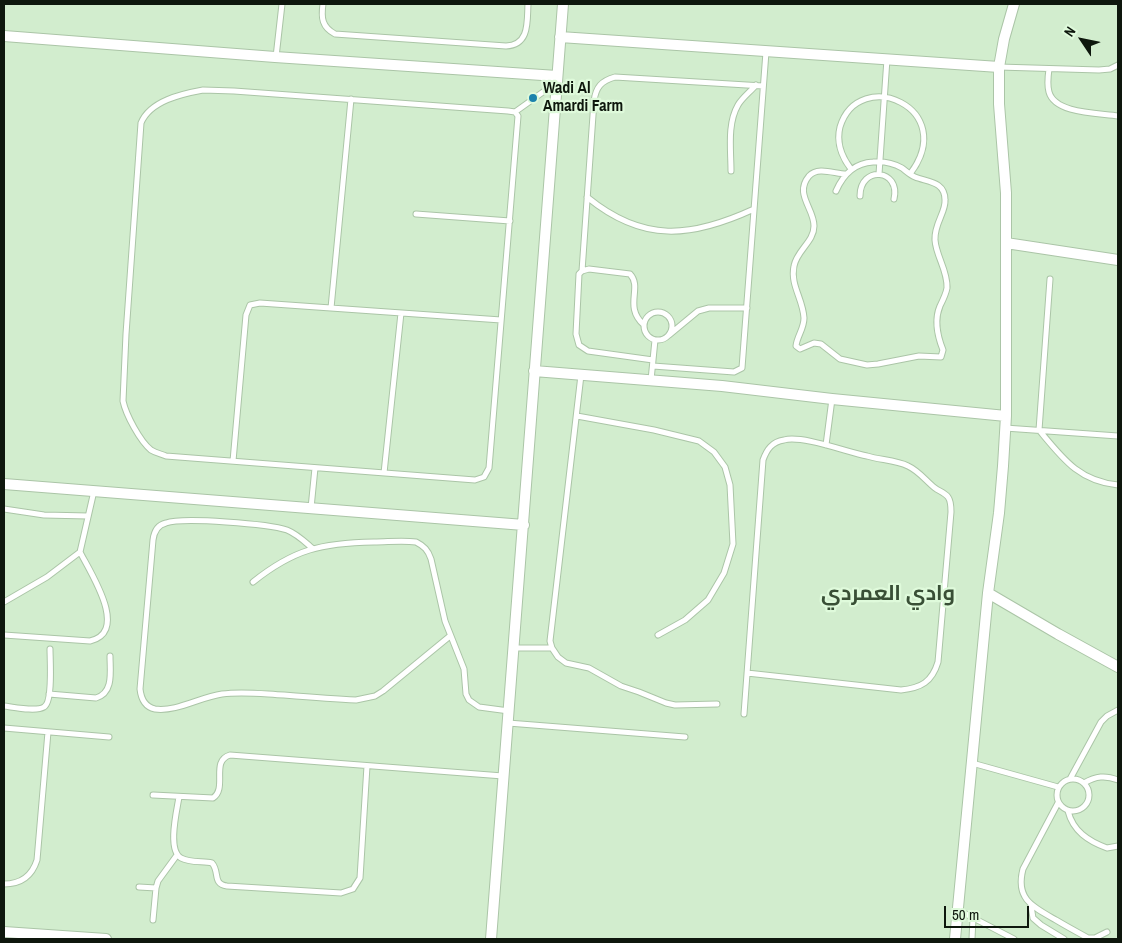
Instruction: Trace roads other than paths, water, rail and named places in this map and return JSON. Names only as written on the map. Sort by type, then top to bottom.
[{"type":"street","points":[[492,939],[563,4]]},
{"type":"street","points":[[955,939],[988,592],[999,512],[1006,416],[1006,193],[998,104],[999,67],[1004,39],[1014,4]]},
{"type":"street","points":[[4,36],[557,79]]},
{"type":"street","points":[[560,37],[999,67]]},
{"type":"street","points":[[1006,243],[1118,260]]},
{"type":"street","points":[[534,372],[747,389],[1006,416]]},
{"type":"street","points":[[4,484],[524,525]]},
{"type":"street","points":[[988,592],[1058,634],[1118,666]]},
{"type":"street","points":[[4,932],[106,939]]},
{"type":"lane","points":[[276,57],[282,4]]},
{"type":"lane","points":[[323,4],[322,18],[324,24],[335,34],[510,46],[519,42],[526,34],[528,4]]},
{"type":"lane","points":[[763,86],[623,77],[607,79],[599,85],[595,92],[582,271],[580,274],[576,334],[579,345],[588,351],[653,363],[734,372],[740,370],[743,365],[766,52]]},
{"type":"lane","points":[[879,174],[888,59]]},
{"type":"lane","points":[[999,67],[1099,70],[1110,69],[1118,65]]},
{"type":"lane","points":[[1049,68],[1048,91],[1056,103],[1069,109],[1118,116]]},
{"type":"lane","points":[[514,112],[518,116],[518,120],[488,472],[480,479],[475,480],[315,468],[159,454],[146,444],[125,411],[123,401],[141,123],[149,110],[177,97],[203,90],[514,112],[557,79]]},
{"type":"lane","points":[[731,171],[732,122],[734,114],[742,99],[756,86]]},
{"type":"lane","points":[[851,169],[843,159],[839,147],[838,134],[842,121],[849,110],[860,102],[872,97],[885,97],[899,100],[911,108],[920,120],[924,134],[924,149],[919,163],[910,174]]},
{"type":"lane","points":[[331,308],[351,99]]},
{"type":"lane","points":[[836,191],[851,169],[869,162],[880,162],[900,167],[910,174],[934,183],[943,191],[946,198],[945,205],[935,229],[935,239],[947,283],[936,318],[936,329],[944,352],[938,358],[919,356],[867,365],[840,359],[820,344],[814,343],[800,349],[796,346],[804,319],[802,304],[794,282],[794,268],[798,255],[810,240],[814,228],[803,188],[811,174],[816,172],[846,174]]},
{"type":"lane","points":[[860,196],[865,180],[879,174],[885,176],[893,183],[894,199]]},
{"type":"lane","points":[[587,197],[618,219],[635,226],[672,232],[694,230],[714,225],[754,209]]},
{"type":"lane","points":[[416,214],[510,221]]},
{"type":"lane","points":[[582,271],[589,269],[630,274],[635,281],[633,308],[635,314],[644,325],[646,334],[654,340],[664,339],[703,310],[720,307],[747,308]]},
{"type":"lane","points":[[1050,279],[1040,430],[1063,458],[1080,473],[1102,483],[1118,485]]},
{"type":"lane","points":[[233,461],[247,310],[250,305],[255,303],[502,320]]},
{"type":"lane","points":[[384,473],[402,313]]},
{"type":"lane","points":[[644,325],[648,316],[652,313],[666,314],[672,322],[671,332],[668,336]]},
{"type":"lane","points":[[651,381],[654,340]]},
{"type":"lane","points":[[581,375],[578,416],[550,640],[552,648],[558,657],[566,663],[589,668],[621,686],[666,703],[685,705],[717,704]]},
{"type":"lane","points":[[826,445],[832,399]]},
{"type":"lane","points":[[578,416],[654,430],[699,441],[714,452],[725,467],[730,485],[733,544],[724,574],[708,600],[685,620],[658,635]]},
{"type":"lane","points":[[1005,428],[1118,436]]},
{"type":"lane","points":[[744,714],[747,673],[763,460],[767,450],[776,442],[786,439],[826,445],[906,465],[936,490],[948,497],[952,512],[938,662],[936,671],[930,680],[923,685],[901,690],[747,673]]},
{"type":"lane","points":[[311,508],[315,468]]},
{"type":"lane","points":[[4,635],[90,641],[102,635],[108,623],[104,601],[80,552],[94,491]]},
{"type":"lane","points":[[4,510],[44,516],[88,516]]},
{"type":"lane","points":[[312,548],[296,534],[276,527],[195,521],[166,522],[161,525],[157,529],[153,540],[140,689],[144,702],[149,707],[156,709],[168,708],[204,698],[241,693],[366,699],[383,691],[450,636]]},
{"type":"lane","points":[[253,582],[277,564],[312,548],[348,542],[416,542],[428,551],[431,559],[440,604],[450,636],[464,668],[468,700],[479,707],[508,711]]},
{"type":"lane","points":[[4,602],[47,577],[80,552]]},
{"type":"lane","points":[[514,648],[552,648]]},
{"type":"lane","points":[[4,706],[44,708],[48,703],[50,694],[50,649]]},
{"type":"lane","points":[[50,694],[101,697],[105,694],[109,685],[110,656]]},
{"type":"lane","points":[[1070,779],[1101,722],[1118,710]]},
{"type":"lane","points":[[508,723],[685,738]]},
{"type":"lane","points":[[4,728],[110,737]]},
{"type":"lane","points":[[4,884],[23,880],[30,874],[37,860],[48,732]]},
{"type":"lane","points":[[153,795],[209,799],[216,796],[220,789],[220,763],[222,759],[230,755],[504,776]]},
{"type":"lane","points":[[972,763],[1058,787]]},
{"type":"lane","points":[[179,797],[174,842],[175,851],[177,855],[185,859],[212,863],[216,869],[217,880],[223,886],[347,892],[353,889],[360,878],[367,766]]},
{"type":"lane","points":[[1084,783],[1100,776],[1109,776],[1118,780]]},
{"type":"lane","points":[[1070,779],[1080,780],[1084,783],[1089,792],[1086,806],[1077,811],[1068,811],[1058,804],[1056,796],[1061,783],[1070,779]]},
{"type":"lane","points":[[1058,804],[1024,869],[1021,878],[1025,898],[1032,906],[1088,938],[1102,936],[1107,932]]},
{"type":"lane","points":[[1068,811],[1070,820],[1081,835],[1107,848],[1118,846]]},
{"type":"lane","points":[[153,920],[156,888],[162,874],[177,855]]},
{"type":"lane","points":[[138,887],[156,888]]},
{"type":"lane","points":[[1032,906],[1033,918],[1064,939]]},
{"type":"lane","points":[[958,910],[1014,939]]},
{"type":"lane","points":[[972,939],[973,918]]},
{"type":"place","name":"Wadi Al Amardi Farm","points":[[533,98]]},
{"type":"district","name":"وادي العمردي","points":[[888,594]]}]
